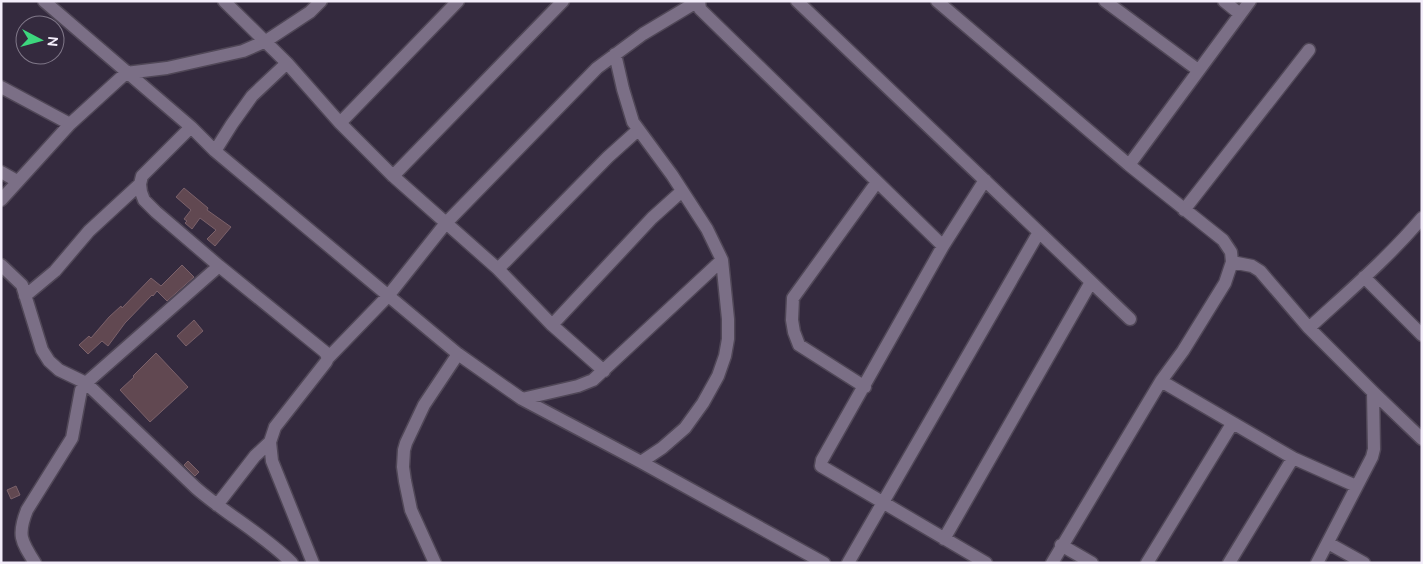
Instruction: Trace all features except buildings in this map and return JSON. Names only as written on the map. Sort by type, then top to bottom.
[{"type":"street","points":[[44,1],[191,127],[215,151],[458,354],[522,399],[824,563]]},
{"type":"street","points":[[224,1],[266,41],[340,124],[393,176],[498,269],[552,325],[604,370]]},
{"type":"street","points":[[1,200],[70,124],[126,73],[167,68],[243,51],[266,41],[310,12],[321,1]]},
{"type":"street","points":[[340,124],[458,1]]},
{"type":"street","points":[[393,176],[563,1]]},
{"type":"street","points":[[312,563],[272,461],[270,442],[275,427],[328,358],[388,296],[446,223],[597,68],[643,34],[699,1],[700,9],[943,246]]},
{"type":"street","points":[[797,1],[1130,319]]},
{"type":"street","points":[[937,1],[1129,165],[1223,240],[1231,252],[1232,262],[1225,283],[1183,351],[1161,382],[1061,545],[1052,563]]},
{"type":"street","points":[[1105,1],[1198,70]]},
{"type":"street","points":[[1224,1],[1240,14]]},
{"type":"street","points":[[1129,165],[1250,1]]},
{"type":"street","points":[[1184,210],[1309,50]]},
{"type":"street","points":[[615,54],[633,122],[707,229],[722,260],[728,319],[728,339],[725,356],[718,376],[703,403],[685,428],[662,448],[641,462]]},
{"type":"street","points":[[215,151],[252,96],[287,63]]},
{"type":"street","points":[[1,87],[70,124]]},
{"type":"street","points":[[191,127],[142,176],[140,184],[144,200],[219,266],[325,352],[328,358]]},
{"type":"street","points":[[498,269],[608,157],[638,130]]},
{"type":"street","points":[[1,172],[17,181]]},
{"type":"street","points":[[984,180],[943,246],[865,387],[822,460],[821,466],[986,563]]},
{"type":"street","points":[[865,387],[799,345],[792,320],[793,298],[877,182]]},
{"type":"street","points":[[25,296],[55,271],[89,230],[140,184]]},
{"type":"street","points":[[552,325],[652,218],[682,191]]},
{"type":"street","points":[[1309,328],[1364,277],[1422,218]]},
{"type":"street","points":[[848,563],[1039,232]]},
{"type":"street","points":[[522,399],[578,386],[593,380],[722,260]]},
{"type":"street","points":[[1232,262],[1252,266],[1260,271],[1309,328],[1422,439]]},
{"type":"street","points":[[1,265],[22,285],[42,350],[49,361],[60,370],[86,382],[160,455],[217,505],[262,537],[292,563]]},
{"type":"street","points":[[35,563],[22,543],[20,534],[23,520],[27,510],[72,438],[82,390],[86,382],[219,266]]},
{"type":"street","points":[[1364,277],[1422,335]]},
{"type":"street","points":[[944,538],[1091,282]]},
{"type":"street","points":[[435,563],[411,510],[404,481],[404,450],[424,405],[458,354]]},
{"type":"street","points":[[1161,382],[1293,458],[1356,486]]},
{"type":"street","points":[[1317,563],[1372,457],[1374,449],[1373,392]]},
{"type":"street","points":[[1147,563],[1232,424]]},
{"type":"street","points":[[217,505],[255,456],[270,442]]},
{"type":"street","points":[[1229,563],[1293,458]]},
{"type":"street","points":[[1328,543],[1364,563]]},
{"type":"street","points":[[1061,545],[1092,563]]}]
